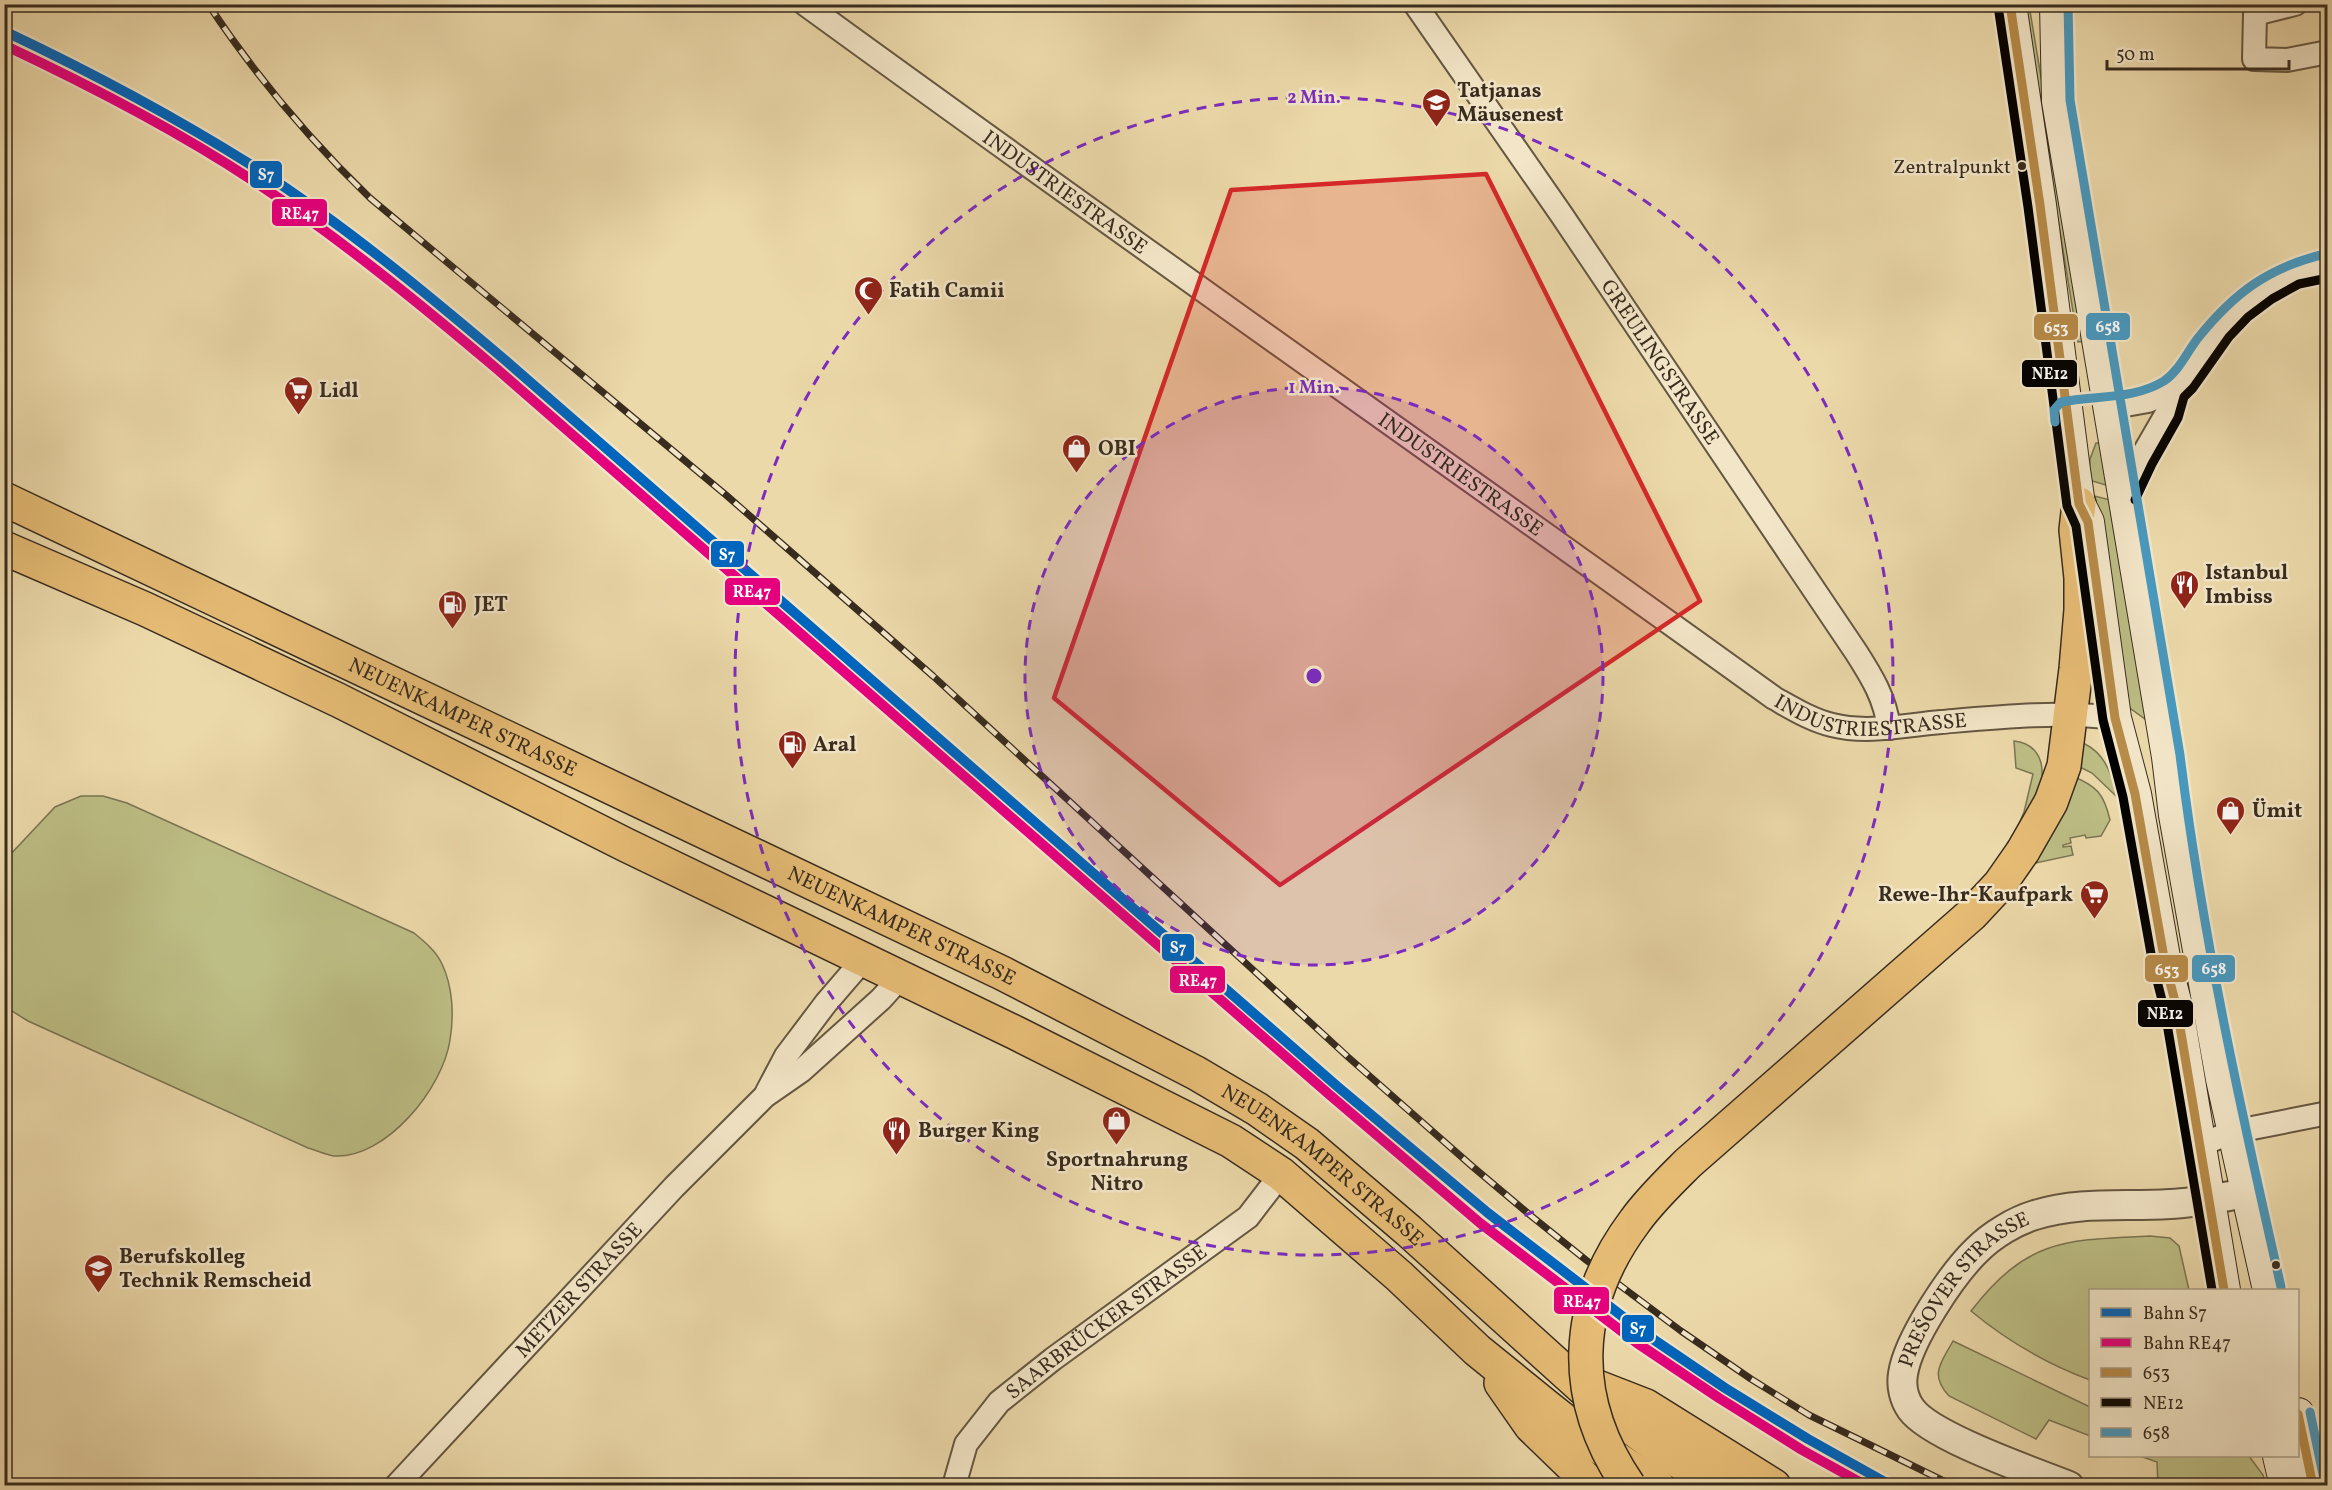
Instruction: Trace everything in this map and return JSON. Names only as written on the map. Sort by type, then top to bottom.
[{"type":"main road","points":[[1629,1485],[1611,1457],[1592,1412],[1586,1382],[1585,1354],[1586,1332],[1593,1298],[1624,1236],[1653,1199],[1688,1164],[1972,914],[2000,884],[2023,851],[2040,823],[2059,783],[2064,766],[2080,610],[2081,578],[2076,530],[2079,504],[2040,205],[2010,4]]},
{"type":"main road","points":[[2056,4],[2058,100],[2168,757],[2175,815],[2232,1132],[2269,1289]]},
{"type":"main road","points":[[2066,413],[2109,408]]},
{"type":"main road","name":"NEUENKAMPER STRASSE","points":[[4,499],[1002,973],[1166,1057],[1257,1109],[1307,1144],[1401,1224],[1606,1408],[1656,1446],[1716,1485]]},
{"type":"main road","points":[[2079,504],[2088,522],[2115,718],[2135,794],[2165,963],[2177,1009],[2224,1289]]},
{"type":"main road","name":"NEUENKAMPER STRASSE","points":[[4,548],[239,652],[626,845],[1016,1033],[1231,1141],[1281,1174],[1399,1276],[1478,1350],[1590,1441],[1658,1485]]},
{"type":"main road","points":[[2115,718],[2141,731],[2147,742],[2155,784],[2175,815]]},
{"type":"main road","points":[[863,960],[894,923]]},
{"type":"main road","points":[[900,978],[927,938]]},
{"type":"main road","points":[[1478,1350],[1530,1426],[1593,1485]]},
{"type":"main road","points":[[1570,1377],[1646,1406],[1774,1485]]},
{"type":"main road","points":[[2299,1419],[2313,1485]]},
{"type":"main road","points":[[2279,1457],[2286,1485]]},
{"type":"street","name":"INDUSTRIESTRASSE","points":[[805,4],[1246,323],[1406,434],[1774,698],[1820,722],[1850,729],[2071,714],[2115,718]]},
{"type":"street","name":"GREULINGSTRASSE","points":[[1415,4],[1568,223],[1878,686],[1887,712],[1889,728]]},
{"type":"street","points":[[2295,4],[2265,8],[2255,14],[2254,59],[2287,60],[2328,52]]},
{"type":"street","points":[[2109,408],[2148,401],[2173,390],[2191,370],[2220,329],[2240,308],[2295,273],[2328,267]]},
{"type":"street","points":[[2124,495],[2141,458],[2167,413],[2173,390]]},
{"type":"street","name":"METZER STRASSE","points":[[765,1096],[786,1056],[863,960]]},
{"type":"street","name":"METZER STRASSE","points":[[396,1485],[666,1196],[765,1096],[801,1071],[900,978]]},
{"type":"street","points":[[2200,1145],[2232,1132],[2328,1113]]},
{"type":"street","name":"SAARBRÜCKER STRASSE","points":[[954,1485],[966,1444],[999,1402],[1053,1359],[1248,1217],[1281,1174]]},
{"type":"street","name":"PREŠOVER STRASSE","points":[[2069,1485],[1999,1459],[1920,1420],[1905,1398],[1902,1383],[1905,1365],[1912,1348],[1959,1269],[1978,1249],[2012,1225],[2033,1215],[2073,1206],[2171,1204],[2209,1200],[2247,1192]]},
{"type":"highlighted area","points":[[1486,174],[1700,601],[1280,885],[1054,698],[1231,190]]},
{"type":"green space","points":[[2023,5],[2029,5],[2085,341],[2078,342]]},
{"type":"green space","points":[[2096,443],[2103,445],[2109,486],[2089,480],[2090,459]]},
{"type":"green space","points":[[2090,495],[2111,500],[2148,717],[2145,719],[2127,706]]},
{"type":"green space","points":[[2014,741],[2027,744],[2036,752],[2041,762],[2042,775],[2051,776],[2015,833],[2024,812],[2033,774],[2016,768]]},
{"type":"green space","points":[[2085,744],[2098,754],[2107,766],[2116,796],[2092,773],[2076,765],[2082,746]]},
{"type":"green space","points":[[2072,776],[2088,783],[2098,792],[2110,820],[2101,836],[2086,838],[2085,835],[2070,838],[2071,843],[2063,847],[2071,846],[2073,855],[2031,864]]},
{"type":"green space","points":[[81,796],[103,796],[127,803],[414,933],[430,947],[440,959],[448,982],[452,1002],[450,1040],[436,1079],[424,1099],[409,1117],[373,1146],[354,1154],[328,1155],[28,1021],[7,1008],[4,1005],[5,866],[9,856],[55,807]]},
{"type":"green space","points":[[2150,1236],[2170,1238],[2179,1246],[2189,1289],[2089,1289],[2089,1380],[2058,1367],[2027,1350],[1998,1332],[1971,1311],[2010,1269],[2030,1257],[2049,1248],[2094,1239]]},
{"type":"green space","points":[[1953,1341],[2089,1407],[2089,1436],[2049,1420],[2036,1439],[1949,1396],[1938,1375],[1941,1362]]},
{"type":"green space","points":[[2143,1457],[2250,1457],[2263,1475],[2266,1485],[2158,1485],[2157,1462]]},
{"type":"railway","points":[[208,4],[284,106],[370,198],[726,495],[933,676],[1348,1057],[1473,1167],[1586,1260],[1681,1331],[1751,1379],[1809,1415],[1954,1486]]},
{"type":"rail line","name":"S7","points":[[4,31],[101,79],[195,131],[289,190],[352,236],[505,360],[1338,1087],[1488,1213],[1644,1333],[1725,1388],[1808,1439],[1892,1486]]},
{"type":"rail line","name":"RE47","points":[[4,45],[99,92],[192,143],[284,202],[377,271],[497,369],[1331,1096],[1480,1223],[1637,1343],[1802,1450],[1867,1486]]},
{"type":"transit line","name":"653","points":[[2010,4],[2040,205],[2079,504],[2088,522],[2115,718],[2135,794],[2165,963],[2177,1009],[2224,1289]]},
{"type":"transit line","name":"658","points":[[2068,4],[2070,100],[2180,755],[2199,889],[2237,1089],[2281,1287]]},
{"type":"transit line","name":"NE12","points":[[1998,6],[2028,207],[2067,506],[2076,526],[2103,720],[2123,797],[2153,965],[2165,1012],[2212,1289]]},
{"type":"transit line","name":"658","points":[[2055,422],[2054,410],[2061,402],[2127,394],[2164,381],[2178,367],[2211,322],[2239,295],[2270,274],[2305,259],[2325,254]]},
{"type":"transit line","name":"NE12","points":[[2135,500],[2178,418],[2184,397],[2193,388],[2229,337],[2248,317],[2272,299],[2299,284],[2328,278]]},
{"type":"transit line","name":"658","points":[[2310,1412],[2325,1484]]},
{"type":"transit line","name":"653","points":[[2299,1419],[2313,1486]]},
{"type":"place","name":"Tatjanas Mäusenest","points":[[1436,128]]},
{"type":"place","name":"Zentralpunkt","points":[[2022,166]]},
{"type":"place","name":"Fatih Camii","points":[[868,316]]},
{"type":"place","name":"Lidl","points":[[298,416]]},
{"type":"place","name":"OBI","points":[[1077,474]]},
{"type":"place","name":"Istanbul Imbiss","points":[[2184,610]]},
{"type":"place","name":"JET","points":[[453,630]]},
{"type":"place","name":"Aral","points":[[792,770]]},
{"type":"place","name":"Ümit","points":[[2231,836]]},
{"type":"place","name":"Rewe-Ihr-Kaufpark","points":[[2094,920]]},
{"type":"place","name":"Sportnahrung Nitro","points":[[1117,1146]]},
{"type":"place","name":"Burger King","points":[[897,1156]]},
{"type":"place","name":"Berufskolleg Technik Remscheid","points":[[98,1294]]}]
